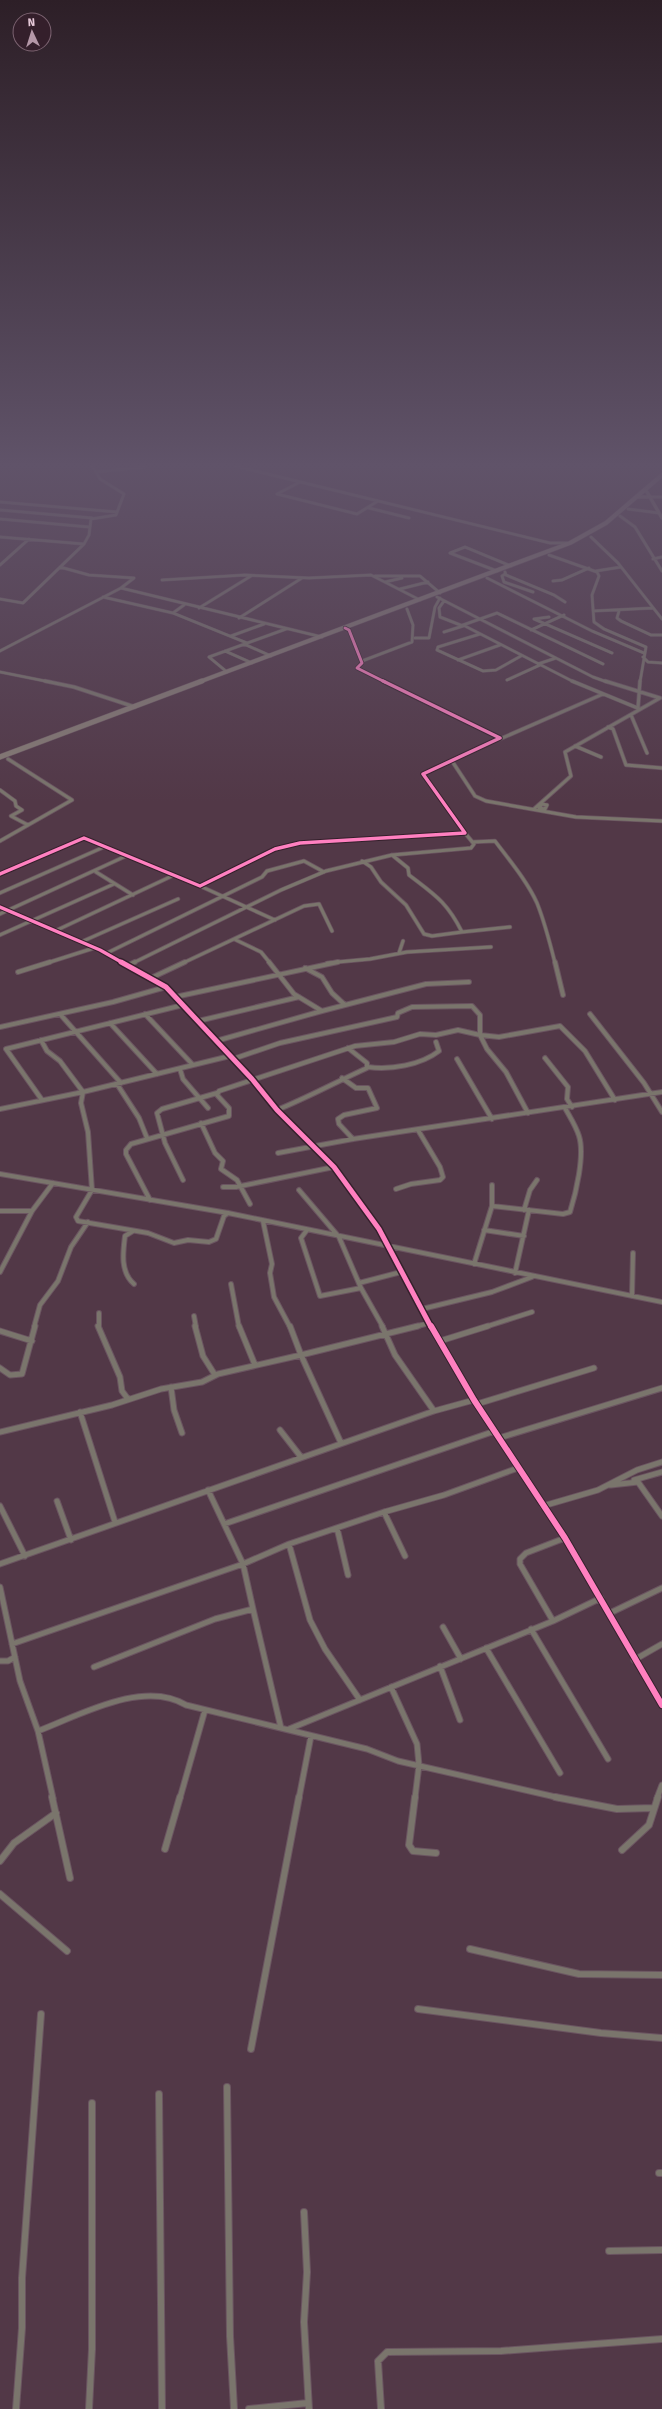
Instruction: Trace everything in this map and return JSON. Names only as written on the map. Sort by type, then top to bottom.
[{"type":"highway","points":[[0,757],[322,637],[406,609],[482,577]]},
{"type":"highway","points":[[450,590],[487,578]]},
{"type":"highway","points":[[0,761],[195,688],[420,600],[438,596]]},
{"type":"highway","points":[[190,686],[195,688]]},
{"type":"street","points":[[0,599],[23,603],[49,577]]},
{"type":"street","points":[[0,650],[121,588],[134,578],[125,577]]},
{"type":"street","points":[[162,580],[208,577]]},
{"type":"street","points":[[199,608],[201,605],[247,577]]},
{"type":"street","points":[[292,577],[323,577]]},
{"type":"street","points":[[376,577],[420,600]]},
{"type":"street","points":[[385,582],[402,577]]},
{"type":"street","points":[[423,577],[438,596],[444,601],[480,618],[593,677],[638,693],[661,698]]},
{"type":"street","points":[[502,577],[504,582],[533,592]]},
{"type":"street","points":[[515,577],[557,596],[565,602]]},
{"type":"street","points":[[553,581],[568,577]]},
{"type":"street","points":[[598,577],[592,591],[594,611],[593,619],[599,627],[645,646],[643,670],[638,693],[639,708]]},
{"type":"street","points":[[629,577],[662,619]]},
{"type":"street","points":[[239,618],[302,578]]},
{"type":"street","points":[[487,578],[564,615],[592,631],[644,653]]},
{"type":"street","points":[[400,590],[428,582]]},
{"type":"street","points":[[121,588],[124,591],[322,637]]},
{"type":"street","points":[[415,638],[429,638],[438,596]]},
{"type":"street","points":[[103,597],[174,613],[230,636],[271,656]]},
{"type":"street","points":[[444,601],[439,608],[440,617],[463,626],[521,656],[604,694],[639,708]]},
{"type":"street","points":[[174,613],[184,605]]},
{"type":"street","points":[[594,611],[619,611],[653,608]]},
{"type":"street","points":[[406,609],[413,625],[412,642],[362,661],[357,668],[500,739]]},
{"type":"street","points":[[619,611],[617,618],[621,621],[651,635],[662,635]]},
{"type":"street","points":[[444,632],[497,613],[603,664]]},
{"type":"street","points":[[531,630],[564,615]]},
{"type":"street","points":[[549,617],[534,620],[546,623],[612,653]]},
{"type":"street","points":[[230,636],[266,624]]},
{"type":"street","points":[[227,672],[209,658],[286,629]]},
{"type":"street","points":[[347,629],[362,661]]},
{"type":"street","points":[[480,634],[472,635],[438,648],[439,651],[474,670],[485,673],[507,665],[521,656]]},
{"type":"street","points":[[458,660],[500,645]]},
{"type":"street","points":[[225,651],[252,663]]},
{"type":"street","points":[[643,657],[648,662],[662,664]]},
{"type":"street","points":[[507,680],[539,664],[556,658]]},
{"type":"street","points":[[0,672],[74,687],[135,707]]},
{"type":"street","points":[[129,965],[280,890],[324,872],[362,861],[392,855],[471,848],[474,846],[472,842],[423,774],[604,694]]},
{"type":"street","points":[[534,809],[571,776],[564,755],[575,746],[631,715],[639,708],[661,698]]},
{"type":"street","points":[[631,715],[647,753]]},
{"type":"street","points":[[608,727],[613,729],[626,765],[662,768]]},
{"type":"street","points":[[575,746],[601,758]]},
{"type":"street","points":[[0,840],[72,800],[8,759]]},
{"type":"street","points":[[452,761],[477,797],[576,817],[662,821]]},
{"type":"street","points":[[0,790],[15,801],[16,806],[22,810],[11,816],[28,825]]},
{"type":"street","points":[[200,886],[275,849],[294,844],[312,841],[465,833]]},
{"type":"street","points":[[0,874],[80,838],[94,841],[104,847],[172,876],[248,906],[275,920]]},
{"type":"street","points":[[472,842],[495,841],[532,894],[546,928],[563,995]]},
{"type":"street","points":[[0,893],[104,847]]},
{"type":"street","points":[[392,855],[406,866],[412,878],[441,899],[451,911],[462,932]]},
{"type":"street","points":[[0,914],[96,872],[126,856]]},
{"type":"street","points":[[362,861],[371,867],[381,882],[406,905],[424,934],[432,936],[510,927]]},
{"type":"street","points":[[107,953],[262,878],[266,871],[296,863],[306,862],[324,872]]},
{"type":"street","points":[[96,872],[134,895]]},
{"type":"street","points":[[55,932],[172,876]]},
{"type":"street","points":[[0,934],[114,884]]},
{"type":"street","points":[[81,942],[138,914],[178,900]]},
{"type":"street","points":[[151,978],[236,940],[304,906],[316,903],[321,908],[332,931]]},
{"type":"street","points":[[0,907],[55,932],[107,953],[166,987],[252,1079],[277,1110],[315,1146],[334,1167],[379,1228],[386,1245],[429,1323],[475,1402],[565,1538],[610,1613],[634,1660],[662,1705]]},
{"type":"street","points":[[236,940],[261,952],[279,972],[287,986],[298,997],[322,1011]]},
{"type":"street","points":[[399,953],[403,941]]},
{"type":"street","points":[[175,997],[304,967],[399,953],[491,947]]},
{"type":"street","points":[[18,972],[94,948]]},
{"type":"street","points":[[304,967],[322,977],[332,993],[345,1005]]},
{"type":"street","points":[[216,1041],[426,984],[469,982]]},
{"type":"street","points":[[0,1027],[60,1014],[166,987]]},
{"type":"street","points":[[198,1021],[298,997]]},
{"type":"street","points":[[42,1100],[6,1051],[8,1048],[183,1005]]},
{"type":"street","points":[[0,1109],[83,1092],[232,1058],[280,1043],[397,1017],[398,1013],[412,1007],[430,1008],[448,1005],[474,1006],[480,1015],[480,1035],[487,1049],[506,1072],[528,1113]]},
{"type":"street","points":[[60,1014],[76,1031],[119,1084],[139,1118],[147,1138]]},
{"type":"street","points":[[145,1014],[192,1066]]},
{"type":"street","points":[[590,1014],[644,1083],[649,1094],[662,1112]]},
{"type":"street","points":[[110,1023],[157,1074]]},
{"type":"street","points":[[183,1180],[165,1143],[164,1134],[156,1115],[158,1111],[217,1093],[252,1079],[348,1048],[380,1042],[394,1042],[420,1034],[436,1035],[458,1030],[480,1035],[504,1036],[547,1026],[560,1026],[585,1051],[615,1100]]},
{"type":"street","points":[[41,1040],[47,1051],[60,1061],[83,1092],[81,1103],[88,1132],[92,1190],[76,1217],[78,1221],[148,1233],[174,1242],[213,1241],[224,1216],[228,1213]]},
{"type":"street","points":[[277,1110],[317,1094],[329,1084],[361,1072],[368,1067],[382,1068],[429,1057],[439,1051],[436,1042]]},
{"type":"street","points":[[348,1048],[367,1064],[368,1067]]},
{"type":"street","points":[[545,1058],[568,1087],[567,1099],[572,1107]]},
{"type":"street","points":[[457,1059],[480,1094],[492,1119]]},
{"type":"street","points":[[180,1069],[183,1079],[208,1108]]},
{"type":"street","points":[[342,1078],[356,1088],[368,1088],[377,1108],[344,1115],[338,1119],[339,1124],[353,1139]]},
{"type":"street","points":[[278,1153],[353,1139],[572,1107],[662,1092]]},
{"type":"street","points":[[150,1200],[126,1154],[126,1150],[131,1144],[147,1138],[231,1114],[217,1093]]},
{"type":"street","points":[[0,1106],[11,1106]]},
{"type":"street","points":[[492,1206],[566,1214],[573,1207],[581,1147],[579,1135],[565,1108]]},
{"type":"street","points":[[201,1123],[215,1153],[223,1161],[222,1169],[224,1172],[232,1175],[241,1186],[250,1204]]},
{"type":"street","points":[[396,1189],[411,1184],[440,1180],[443,1177],[440,1167],[418,1130]]},
{"type":"street","points":[[223,1187],[241,1186],[334,1167]]},
{"type":"street","points":[[0,1174],[228,1213],[339,1237],[386,1245],[532,1277],[662,1302]]},
{"type":"street","points":[[516,1273],[524,1236],[530,1190],[537,1180]]},
{"type":"street","points":[[0,1272],[32,1211],[44,1193],[53,1184]]},
{"type":"street","points":[[474,1264],[492,1206],[492,1185]]},
{"type":"street","points":[[299,1190],[339,1237],[360,1285],[387,1334],[395,1354],[434,1411]]},
{"type":"street","points":[[0,1211],[32,1211]]},
{"type":"street","points":[[262,1221],[272,1264],[270,1273],[274,1297],[290,1323],[301,1355],[340,1443]]},
{"type":"street","points":[[0,1368],[10,1375],[22,1374],[40,1305],[58,1281],[71,1247],[88,1222]]},
{"type":"street","points":[[307,1230],[301,1235],[302,1242],[320,1296],[401,1272]]},
{"type":"street","points":[[484,1230],[524,1236]]},
{"type":"street","points":[[133,1231],[125,1236],[124,1267],[127,1278],[134,1284]]},
{"type":"street","points":[[632,1296],[634,1253]]},
{"type":"street","points":[[422,1309],[488,1293],[520,1283],[532,1277]]},
{"type":"street","points":[[231,1284],[240,1332],[256,1365]]},
{"type":"street","points":[[440,1341],[532,1312]]},
{"type":"street","points":[[99,1313],[98,1325],[120,1376],[122,1391],[128,1399]]},
{"type":"street","points":[[194,1316],[199,1342],[209,1368],[215,1375]]},
{"type":"street","points":[[0,1432],[112,1405],[171,1387],[208,1380],[215,1375],[429,1323]]},
{"type":"street","points":[[0,1331],[32,1340]]},
{"type":"street","points":[[0,1564],[71,1540],[115,1522],[434,1411],[475,1402],[594,1368]]},
{"type":"street","points":[[171,1387],[170,1399],[173,1412],[182,1433]]},
{"type":"street","points":[[499,1438],[662,1388]]},
{"type":"street","points":[[80,1412],[115,1522]]},
{"type":"street","points":[[280,1430],[301,1457]]},
{"type":"street","points":[[224,1524],[495,1431]]},
{"type":"street","points":[[607,1486],[628,1474],[662,1462]]},
{"type":"street","points":[[12,1644],[242,1564],[289,1544],[384,1512],[444,1495],[518,1468]]},
{"type":"street","points":[[543,1506],[607,1486],[632,1481],[662,1472]]},
{"type":"street","points":[[632,1481],[638,1482],[662,1516]]},
{"type":"street","points":[[208,1490],[242,1564],[281,1728]]},
{"type":"street","points":[[58,1501],[71,1540]]},
{"type":"street","points":[[0,1506],[25,1556]]},
{"type":"street","points":[[384,1512],[405,1556]]},
{"type":"street","points":[[336,1528],[348,1576]]},
{"type":"street","points":[[552,1620],[520,1564],[520,1559],[526,1553],[565,1538]]},
{"type":"street","points":[[289,1544],[310,1620],[325,1649],[360,1700]]},
{"type":"street","points":[[0,1587],[20,1681],[38,1731],[70,1878]]},
{"type":"street","points":[[610,1613],[662,1588]]},
{"type":"street","points":[[289,1730],[440,1666],[461,1659],[601,1598]]},
{"type":"street","points":[[94,1667],[214,1620],[253,1609]]},
{"type":"street","points":[[443,1627],[461,1659]]},
{"type":"street","points":[[531,1629],[608,1759]]},
{"type":"street","points":[[634,1660],[662,1644]]},
{"type":"street","points":[[486,1648],[560,1773]]},
{"type":"street","points":[[0,1661],[15,1657]]},
{"type":"street","points":[[440,1666],[460,1720]]},
{"type":"street","points":[[391,1687],[417,1744],[419,1765],[409,1845],[413,1851],[436,1853]]},
{"type":"street","points":[[38,1731],[137,1695],[175,1698],[186,1704],[205,1710],[367,1749],[398,1761],[584,1804],[617,1809],[653,1808]]},
{"type":"street","points":[[166,1849],[205,1710]]},
{"type":"street","points":[[252,2049],[311,1736]]},
{"type":"street","points":[[622,1850],[642,1834],[651,1822],[653,1808],[662,1785]]},
{"type":"street","points":[[0,1861],[14,1844],[56,1813]]},
{"type":"street","points":[[0,1894],[67,1952]]},
{"type":"street","points":[[470,1949],[567,1972],[662,1975]]},
{"type":"street","points":[[418,2009],[469,2013],[580,2030],[662,2038]]},
{"type":"street","points":[[16,2409],[22,2328],[22,2278],[41,2014]]},
{"type":"street","points":[[227,2087],[230,2336],[234,2409]]},
{"type":"street","points":[[159,2094],[162,2409]]},
{"type":"street","points":[[89,2409],[92,2349],[92,2103]]},
{"type":"street","points":[[249,2409],[308,2406],[304,2322],[307,2272],[304,2212]]},
{"type":"street","points":[[609,2251],[662,2250]]},
{"type":"street","points":[[381,2409],[378,2361],[387,2352],[502,2351],[662,2339]]},
{"type":"cycle path","points":[[0,874],[84,838],[200,886],[275,849],[300,843],[465,833],[423,774],[500,738],[357,668],[362,663],[349,630],[345,628]]},
{"type":"cycle path","points":[[0,907],[100,950],[166,987],[252,1079],[277,1110],[334,1167],[379,1229],[429,1323],[474,1400],[565,1538],[662,1705]]}]
